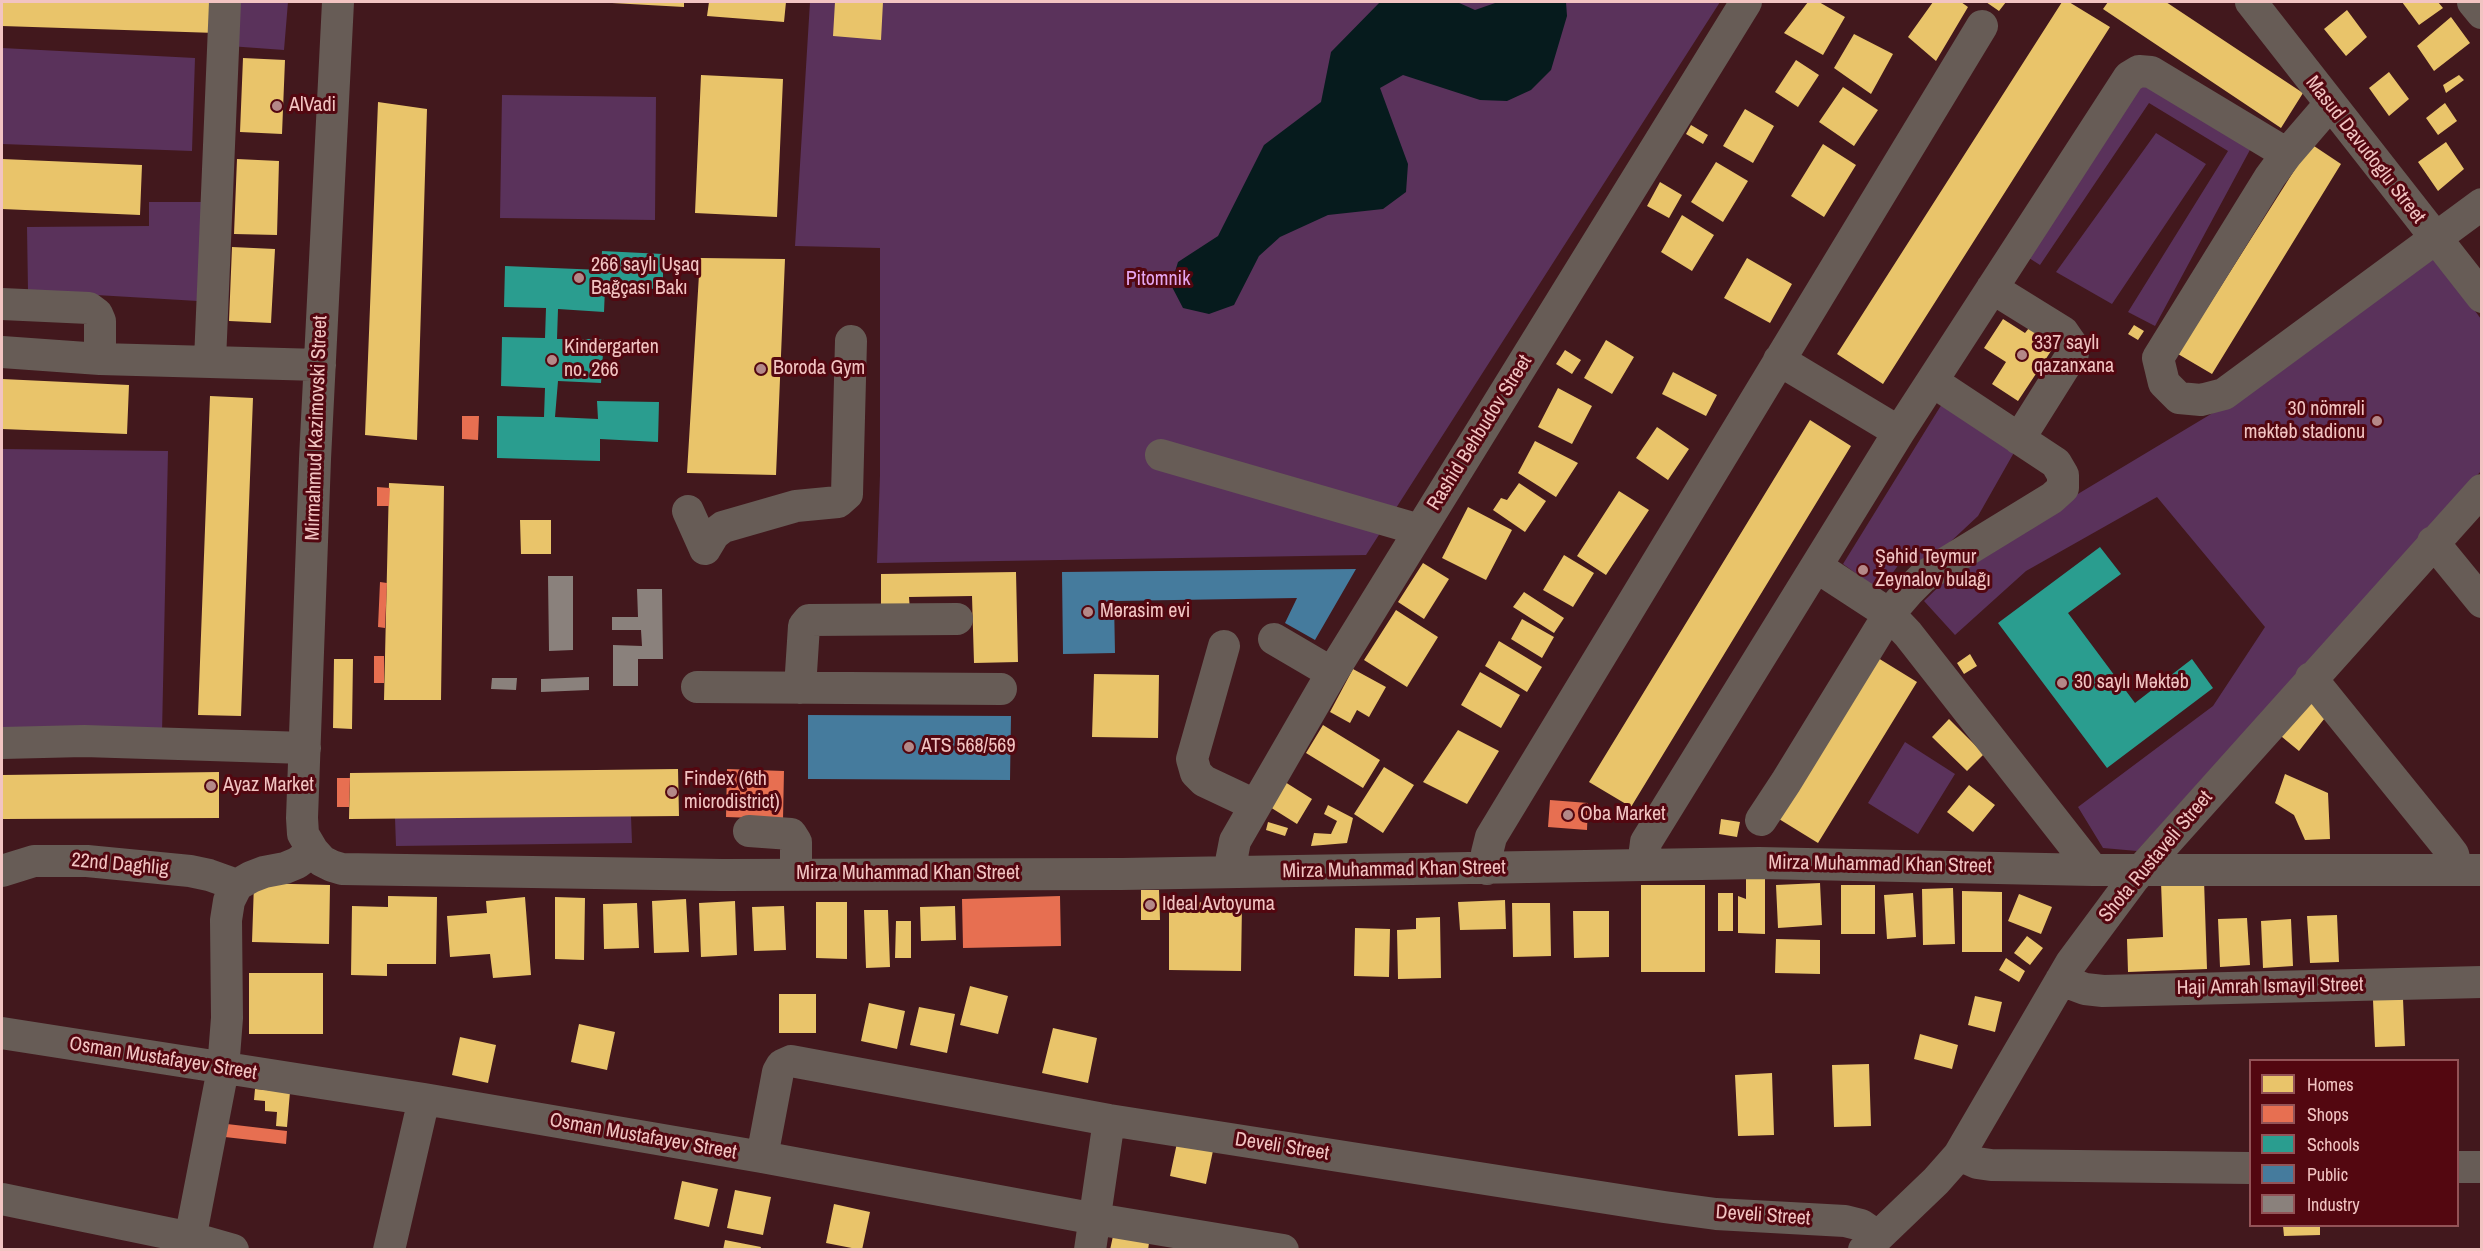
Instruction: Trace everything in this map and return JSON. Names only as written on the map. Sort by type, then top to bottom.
[{"type":"street","points":[[210,361],[225,2]]},
{"type":"street","name":"Mirmahmud Kazimovski Street","points":[[313,852],[303,834],[302,818],[320,365],[338,2]]},
{"type":"street","name":"Rashid Behbudov Street","points":[[1229,872],[1235,841],[1332,673],[1746,2]]},
{"type":"street","name":"Masud Davudoglu Street","points":[[2250,2],[2481,297]]},
{"type":"street","points":[[2473,2],[2481,13]]},
{"type":"street","points":[[1486,869],[1491,837],[1982,26]]},
{"type":"street","points":[[1642,866],[1646,842],[1899,432],[2129,77],[2139,71],[2151,72],[2287,154]]},
{"type":"street","points":[[2330,104],[2270,177],[2158,358],[2164,382],[2179,398],[2201,400],[2223,394],[2481,204]]},
{"type":"street","points":[[1992,288],[2063,332],[2072,345],[2073,353],[2019,439]]},
{"type":"street","points":[[2,304],[89,308],[97,314],[100,321],[100,359]]},
{"type":"street","points":[[688,511],[705,549],[714,534],[723,527],[796,506],[838,502],[848,494],[851,341]]},
{"type":"street","points":[[2,352],[100,359],[320,365]]},
{"type":"street","points":[[1779,360],[1899,432]]},
{"type":"street","points":[[1761,820],[1889,614],[1923,577],[2052,498],[2063,488],[2063,476],[2056,463],[1932,381]]},
{"type":"street","points":[[1161,455],[1420,530]]},
{"type":"street","name":"Shota Rustaveli Street","points":[[1870,1243],[1936,1181],[1959,1155],[2061,980],[2140,870],[2481,490]]},
{"type":"street","points":[[2433,542],[2481,602]]},
{"type":"street","points":[[1817,567],[1889,614],[1908,634],[2093,870]]},
{"type":"street","points":[[800,688],[804,626],[809,620],[957,619]]},
{"type":"street","points":[[1274,639],[1332,673]]},
{"type":"street","points":[[1224,646],[1192,759],[1196,773],[1204,781],[1255,805]]},
{"type":"street","points":[[2311,678],[2453,855],[2469,870]]},
{"type":"street","points":[[697,687],[1001,689]]},
{"type":"street","points":[[2,743],[84,741],[305,748]]},
{"type":"street","points":[[749,831],[791,834],[795,842],[795,873]]},
{"type":"street","points":[[190,1244],[223,1069],[227,1018],[226,920],[229,901],[237,885],[264,872],[297,863],[313,852]]},
{"type":"street","name":"Mirza Muhammad Khan Street","points":[[313,852],[322,861],[342,869],[722,875],[1229,872],[1759,863],[2093,870],[2469,870]]},
{"type":"street","name":"22nd Daghlig","points":[[2,871],[34,861],[87,861],[190,871],[237,885]]},
{"type":"street","name":"Haji Amrah Ismayil Street","points":[[2061,980],[2085,989],[2103,991],[2481,982]]},
{"type":"street","name":"Osman Mustafayev Street","points":[[2,1033],[424,1099],[762,1157],[1096,1219],[1283,1250]]},
{"type":"street","name":"Develi Street","points":[[762,1157],[778,1072],[782,1065],[791,1061],[1109,1120],[1664,1207],[1716,1214],[1845,1221],[1861,1225],[1870,1243]]},
{"type":"street","points":[[389,1250],[424,1099]]},
{"type":"street","points":[[1090,1250],[1109,1120]]},
{"type":"street","points":[[1959,1155],[1977,1163],[1991,1165],[2249,1168]]},
{"type":"street","points":[[2459,1167],[2481,1167]]},
{"type":"street","points":[[2,1199],[190,1244],[233,1250]]},
{"type":"green space","points":[[232,2],[288,2],[284,50],[229,46]]},
{"type":"green space","name":"Pitomnik","points":[[810,2],[1720,2],[1366,555],[877,563],[880,475],[880,248],[795,246]]},
{"type":"green space","points":[[2,48],[195,58],[192,151],[2,144]]},
{"type":"green space","points":[[2138,81],[2251,148],[2155,326],[2128,312],[2228,151],[2149,103],[2040,265],[2029,258]]},
{"type":"green space","points":[[502,95],[656,97],[655,220],[500,218]]},
{"type":"green space","points":[[2156,133],[2206,164],[2112,304],[2056,272]]},
{"type":"green space","points":[[149,202],[202,202],[198,301],[28,291],[27,227],[149,226]]},
{"type":"green space","points":[[2432,252],[2481,319],[2481,471],[2137,851],[2103,848],[2078,807],[2213,706],[2265,627],[2157,497],[2026,571],[1955,635],[1924,601],[1963,563],[2226,405]]},
{"type":"green space","points":[[1945,399],[2016,449],[1978,516],[1933,558],[1899,564],[1880,591],[1843,564]]},
{"type":"green space","points":[[2,449],[168,451],[162,733],[2,731]]},
{"type":"green space","points":[[1905,742],[1955,774],[1918,834],[1868,803]]},
{"type":"green space","points":[[631,816],[632,843],[396,846],[395,818]]},
{"type":"water","points":[[1380,2],[1457,2],[1475,10],[1498,2],[1566,2],[1567,16],[1551,70],[1531,90],[1507,101],[1480,100],[1403,75],[1380,88],[1408,164],[1406,192],[1383,209],[1328,215],[1280,237],[1259,256],[1234,305],[1209,314],[1183,308],[1171,285],[1178,262],[1218,236],[1264,145],[1321,102],[1331,52]]},
{"type":"building: Homes","points":[[2,2],[216,2],[216,33],[2,26]]},
{"type":"building: Homes","points":[[684,2],[684,7],[612,3]]},
{"type":"building: Homes","points":[[709,2],[786,2],[784,22],[707,16]]},
{"type":"building: Homes","points":[[835,2],[883,2],[881,40],[833,36]]},
{"type":"building: Homes","points":[[1808,2],[1819,2],[1845,17],[1823,55],[1784,33]]},
{"type":"building: Homes","points":[[1933,2],[1961,2],[1968,7],[1936,61],[1908,37]]},
{"type":"building: Homes","points":[[1986,2],[2006,2],[1999,11]]},
{"type":"building: Homes","points":[[2062,2],[2069,2],[2110,27],[1883,384],[1837,354]]},
{"type":"building: Homes","points":[[2108,2],[2166,2],[2303,93],[2281,128],[2103,9]]},
{"type":"building: Homes","points":[[2402,2],[2438,2],[2443,8],[2419,25]]},
{"type":"building: Homes","points":[[2347,10],[2367,37],[2346,56],[2324,29]]},
{"type":"building: Homes","points":[[2451,17],[2470,43],[2434,71],[2417,46]]},
{"type":"building: Homes","points":[[1854,34],[1893,54],[1871,94],[1834,68]]},
{"type":"building: Homes","points":[[243,58],[285,60],[282,134],[240,132]]},
{"type":"building: Homes","points":[[1796,60],[1819,75],[1798,107],[1775,92]]},
{"type":"building: Homes","points":[[2389,72],[2409,99],[2389,116],[2369,88]]},
{"type":"building: Homes","points":[[701,75],[783,79],[777,217],[695,213]]},
{"type":"building: Homes","points":[[2459,75],[2464,80],[2446,93],[2443,85]]},
{"type":"building: Homes","points":[[1843,87],[1878,110],[1854,146],[1819,122]]},
{"type":"building: Homes","points":[[378,102],[427,109],[417,440],[365,435]]},
{"type":"building: Homes","points":[[2445,103],[2457,121],[2438,135],[2426,118]]},
{"type":"building: Homes","points":[[1745,109],[1774,126],[1753,163],[1723,146]]},
{"type":"building: Homes","points":[[1691,125],[1708,135],[1703,144],[1686,134]]},
{"type":"building: Homes","points":[[2446,142],[2464,169],[2438,191],[2418,162]]},
{"type":"building: Homes","points":[[1823,144],[1856,165],[1824,217],[1791,196]]},
{"type":"building: Homes","points":[[2311,144],[2341,164],[2212,374],[2178,354]]},
{"type":"building: Homes","points":[[2,159],[142,165],[140,215],[2,209]]},
{"type":"building: Homes","points":[[237,159],[279,161],[277,235],[234,234]]},
{"type":"building: Homes","points":[[1716,162],[1748,181],[1723,222],[1691,202]]},
{"type":"building: Homes","points":[[1660,182],[1682,195],[1669,218],[1647,206]]},
{"type":"building: Homes","points":[[1682,215],[1714,235],[1692,271],[1661,252]]},
{"type":"building: Homes","points":[[232,247],[275,249],[271,323],[229,321]]},
{"type":"building: Homes","points":[[700,258],[785,259],[776,475],[687,473]]},
{"type":"building: Homes","points":[[1747,258],[1792,284],[1770,323],[1724,298]]},
{"type":"building: Homes","name":"337 saylı qazanxana","points":[[2003,319],[2025,333],[2029,328],[2055,345],[2018,401],[1992,384],[2006,362],[1984,348]]},
{"type":"building: Homes","points":[[2134,325],[2144,331],[2138,340],[2128,334]]},
{"type":"building: Homes","points":[[1606,340],[1634,357],[1612,394],[1584,378]]},
{"type":"building: Homes","points":[[1565,350],[1581,360],[1572,374],[1556,364]]},
{"type":"building: Homes","points":[[1673,372],[1717,395],[1706,416],[1662,394]]},
{"type":"building: Homes","points":[[2,379],[129,385],[127,434],[2,429]]},
{"type":"building: Homes","points":[[1558,388],[1592,406],[1572,444],[1538,427]]},
{"type":"building: Homes","points":[[210,396],[253,398],[241,716],[198,715]]},
{"type":"building: Homes","points":[[1810,420],[1851,446],[1631,807],[1589,782]]},
{"type":"building: Homes","points":[[1657,427],[1689,449],[1668,480],[1636,458]]},
{"type":"building: Homes","points":[[1535,441],[1578,463],[1556,497],[1518,473]]},
{"type":"building: Homes","points":[[389,483],[444,486],[441,700],[384,700]]},
{"type":"building: Homes","points":[[1519,483],[1546,501],[1525,532],[1493,510],[1501,498],[1507,500]]},
{"type":"building: Homes","points":[[1619,491],[1649,510],[1606,575],[1577,556]]},
{"type":"building: Homes","points":[[1468,507],[1512,530],[1486,580],[1442,558]]},
{"type":"building: Homes","points":[[520,520],[551,520],[551,554],[521,554]]},
{"type":"building: Homes","points":[[1564,555],[1594,573],[1573,607],[1543,590]]},
{"type":"building: Homes","points":[[1423,563],[1449,579],[1424,619],[1398,602]]},
{"type":"building: Homes","points":[[1016,572],[1018,662],[974,663],[972,596],[909,597],[910,611],[881,611],[881,574]]},
{"type":"building: Homes","points":[[1524,592],[1564,618],[1554,633],[1513,607]]},
{"type":"building: Homes","points":[[1396,610],[1438,637],[1407,687],[1364,660]]},
{"type":"building: Homes","points":[[1522,619],[1554,637],[1542,658],[1511,639]]},
{"type":"building: Homes","points":[[1499,641],[1542,667],[1527,692],[1485,666]]},
{"type":"building: Homes","points":[[1970,654],[1977,666],[1964,674],[1957,663]]},
{"type":"building: Homes","points":[[1878,658],[1917,682],[1818,843],[1779,819]]},
{"type":"building: Homes","points":[[334,659],[353,659],[352,729],[333,728]]},
{"type":"building: Homes","points":[[1353,669],[1386,687],[1369,717],[1357,710],[1350,723],[1330,712]]},
{"type":"building: Homes","points":[[1480,672],[1520,695],[1501,728],[1461,705]]},
{"type":"building: Homes","points":[[1094,674],[1159,675],[1158,738],[1092,737]]},
{"type":"building: Homes","points":[[2305,695],[2328,714],[2299,751],[2276,732]]},
{"type":"building: Homes","points":[[1949,719],[1984,754],[1967,771],[1932,737]]},
{"type":"building: Homes","points":[[1323,725],[1380,760],[1363,788],[1306,753]]},
{"type":"building: Homes","points":[[1458,730],[1499,751],[1467,804],[1423,782]]},
{"type":"building: Homes","points":[[1384,767],[1414,785],[1383,833],[1354,814]]},
{"type":"building: Homes","points":[[678,769],[679,816],[349,819],[350,773]]},
{"type":"building: Homes","points":[[219,772],[219,818],[2,819],[2,775]]},
{"type":"building: Homes","points":[[2285,774],[2328,793],[2330,839],[2305,840],[2294,815],[2275,803]]},
{"type":"building: Homes","points":[[1285,782],[1312,799],[1297,824],[1270,807]]},
{"type":"building: Homes","points":[[1969,785],[1995,805],[1973,832],[1947,812]]},
{"type":"building: Homes","points":[[1328,805],[1353,818],[1347,843],[1311,846],[1314,833],[1331,834],[1337,821],[1324,814]]},
{"type":"building: Homes","points":[[1721,819],[1740,822],[1737,837],[1719,834]]},
{"type":"building: Homes","points":[[1268,822],[1288,828],[1285,836],[1266,830]]},
{"type":"building: Homes","points":[[1746,878],[1765,878],[1765,934],[1738,933],[1738,896],[1746,899]]},
{"type":"building: Homes","points":[[2204,880],[2207,969],[2128,972],[2127,939],[2163,937],[2161,882]]},
{"type":"building: Homes","points":[[254,883],[330,885],[329,944],[252,942]]},
{"type":"building: Homes","points":[[1820,883],[1822,925],[1778,928],[1776,885]]},
{"type":"building: Homes","points":[[1641,885],[1705,885],[1705,972],[1641,972]]},
{"type":"building: Homes","points":[[1841,885],[1875,885],[1875,934],[1841,934]]},
{"type":"building: Homes","points":[[1953,888],[1955,944],[1923,945],[1922,889]]},
{"type":"building: Homes","name":"Ideal Avtoyuma","points":[[1141,890],[1159,890],[1160,920],[1141,920]]},
{"type":"building: Homes","points":[[1962,891],[2002,892],[2002,952],[1962,952]]},
{"type":"building: Homes","points":[[1718,893],[1733,893],[1733,931],[1718,931]]},
{"type":"building: Homes","points":[[1913,893],[1916,937],[1887,939],[1884,895]]},
{"type":"building: Homes","points":[[2019,894],[2052,907],[2041,934],[2008,921]]},
{"type":"building: Homes","points":[[388,896],[437,897],[436,964],[387,964],[387,976],[351,975],[352,906],[388,907]]},
{"type":"building: Homes","points":[[525,897],[531,975],[493,978],[490,954],[450,957],[447,916],[487,913],[486,901]]},
{"type":"building: Homes","points":[[555,897],[585,898],[584,960],[555,959]]},
{"type":"building: Homes","points":[[686,899],[689,952],[654,953],[652,901]]},
{"type":"building: Homes","points":[[1505,900],[1506,929],[1460,930],[1458,902]]},
{"type":"building: Homes","points":[[735,901],[737,955],[701,957],[699,903]]},
{"type":"building: Homes","points":[[816,902],[847,902],[847,959],[816,958]]},
{"type":"building: Homes","points":[[1169,902],[1242,903],[1241,971],[1169,970]]},
{"type":"building: Homes","points":[[637,903],[639,948],[604,949],[603,904]]},
{"type":"building: Homes","points":[[1512,903],[1550,903],[1551,956],[1513,957]]},
{"type":"building: Homes","points":[[784,906],[786,950],[754,951],[752,907]]},
{"type":"building: Homes","points":[[955,906],[956,940],[921,941],[920,907]]},
{"type":"building: Homes","points":[[864,910],[888,910],[890,967],[866,968]]},
{"type":"building: Homes","points":[[1573,911],[1609,911],[1609,957],[1574,958]]},
{"type":"building: Homes","points":[[2337,915],[2339,962],[2310,963],[2307,916]]},
{"type":"building: Homes","points":[[1440,917],[1441,978],[1398,979],[1397,930],[1416,929],[1416,918]]},
{"type":"building: Homes","points":[[2247,918],[2250,965],[2220,967],[2218,919]]},
{"type":"building: Homes","points":[[2291,919],[2293,966],[2263,968],[2261,921]]},
{"type":"building: Homes","points":[[896,921],[911,921],[911,958],[895,958]]},
{"type":"building: Homes","points":[[1355,928],[1390,929],[1389,977],[1354,976]]},
{"type":"building: Homes","points":[[2027,936],[2043,948],[2030,965],[2014,953]]},
{"type":"building: Homes","points":[[1776,939],[1820,940],[1820,974],[1775,973]]},
{"type":"building: Homes","points":[[2006,958],[2025,971],[2019,982],[1999,970]]},
{"type":"building: Homes","points":[[249,973],[323,973],[323,1034],[249,1034]]},
{"type":"building: Homes","points":[[970,986],[1008,996],[998,1034],[960,1025]]},
{"type":"building: Homes","points":[[779,994],[816,994],[816,1033],[779,1033]]},
{"type":"building: Homes","points":[[1975,996],[2002,1002],[1995,1032],[1968,1025]]},
{"type":"building: Homes","points":[[2403,999],[2405,1046],[2375,1047],[2373,1000]]},
{"type":"building: Homes","points":[[869,1003],[905,1011],[897,1049],[861,1041]]},
{"type":"building: Homes","points":[[919,1007],[955,1014],[947,1053],[910,1045]]},
{"type":"building: Homes","points":[[579,1024],[615,1032],[607,1070],[571,1062]]},
{"type":"building: Homes","points":[[1053,1028],[1097,1038],[1088,1083],[1042,1073]]},
{"type":"building: Homes","points":[[1920,1034],[1958,1045],[1952,1069],[1914,1059]]},
{"type":"building: Homes","points":[[460,1037],[496,1045],[488,1083],[452,1075]]},
{"type":"building: Homes","points":[[1869,1064],[1871,1126],[1834,1127],[1832,1065]]},
{"type":"building: Homes","points":[[1772,1073],[1774,1135],[1738,1136],[1735,1075]]},
{"type":"building: Homes","points":[[255,1089],[290,1092],[287,1127],[276,1126],[277,1112],[265,1111],[265,1101],[254,1100]]},
{"type":"building: Homes","points":[[1178,1138],[1214,1146],[1206,1184],[1170,1176]]},
{"type":"building: Homes","points":[[682,1181],[718,1189],[709,1227],[674,1219]]},
{"type":"building: Homes","points":[[735,1190],[771,1197],[763,1235],[727,1228]]},
{"type":"building: Homes","points":[[834,1204],[870,1212],[862,1250],[826,1243]]},
{"type":"building: Homes","points":[[2283,1227],[2320,1227],[2320,1235],[2284,1236]]},
{"type":"building: Homes","points":[[1113,1236],[1149,1243],[1148,1250],[1110,1250]]},
{"type":"building: Homes","points":[[725,1240],[761,1247],[760,1250],[723,1250]]},
{"type":"building: Shops","points":[[462,416],[479,416],[478,440],[462,439]]},
{"type":"building: Shops","points":[[377,487],[390,488],[389,506],[377,506]]},
{"type":"building: Shops","points":[[380,582],[387,583],[385,628],[378,627]]},
{"type":"building: Shops","points":[[374,656],[384,656],[384,683],[374,683]]},
{"type":"building: Shops","points":[[727,769],[784,771],[783,819],[726,817]]},
{"type":"building: Shops","points":[[337,778],[350,778],[349,807],[337,807]]},
{"type":"building: Shops","name":"Oba Market","points":[[1550,800],[1588,803],[1587,830],[1548,827]]},
{"type":"building: Shops","points":[[1060,896],[1061,946],[963,948],[962,899]]},
{"type":"building: Shops","points":[[227,1124],[287,1131],[286,1144],[225,1137]]},
{"type":"building: Schools","name":"Kindergarten no. 266","points":[[602,251],[663,254],[663,289],[605,288],[604,312],[558,309],[557,339],[604,339],[601,383],[558,381],[555,417],[598,419],[597,401],[659,402],[658,442],[600,439],[600,461],[497,458],[497,416],[544,417],[545,388],[501,386],[502,337],[545,338],[546,308],[504,307],[505,266],[601,270]]},
{"type":"building: Schools","points":[[2100,547],[2121,574],[2068,613],[2135,703],[2192,659],[2213,688],[2107,768],[1998,623]]},
{"type":"building: Public","name":"Mərasim evi","points":[[1356,569],[1315,640],[1285,623],[1297,598],[1114,601],[1115,653],[1063,654],[1062,572]]},
{"type":"building: Public","name":"ATS 568/569","points":[[808,715],[1011,716],[1010,780],[808,779]]},
{"type":"building: Industry","points":[[548,576],[573,576],[573,650],[549,651]]},
{"type":"building: Industry","points":[[637,589],[662,589],[663,659],[638,659],[638,686],[613,686],[613,645],[642,646],[641,630],[612,630],[612,617],[638,617]]},
{"type":"building: Industry","points":[[589,677],[589,690],[541,692],[541,679]]},
{"type":"building: Industry","points":[[492,678],[517,678],[516,690],[491,689]]},
{"type":"place","name":"AlVadi","points":[[277,106]]},
{"type":"place","name":"266 saylı Uşaq Bağçası Bakı","points":[[579,278]]},
{"type":"place","name":"337 saylı qazanxana","points":[[2022,355]]},
{"type":"place","name":"Kindergarten no. 266","points":[[552,360]]},
{"type":"place","name":"Boroda Gym","points":[[761,369]]},
{"type":"place","name":"30 nömrəli məktəb stadionu","points":[[2377,421]]},
{"type":"place","name":"Şəhid Teymur Zeynalov bulağı","points":[[1863,570]]},
{"type":"place","name":"Mərasim evi","points":[[1088,612]]},
{"type":"place","name":"30 saylı Məktəb","points":[[2062,683]]},
{"type":"place","name":"ATS 568/569","points":[[909,747]]},
{"type":"place","name":"Ayaz Market","points":[[211,786]]},
{"type":"place","name":"Findex (6th microdistrict)","points":[[672,792]]},
{"type":"place","name":"Oba Market","points":[[1568,815]]},
{"type":"place","name":"Ideal Avtoyuma","points":[[1150,905]]}]
